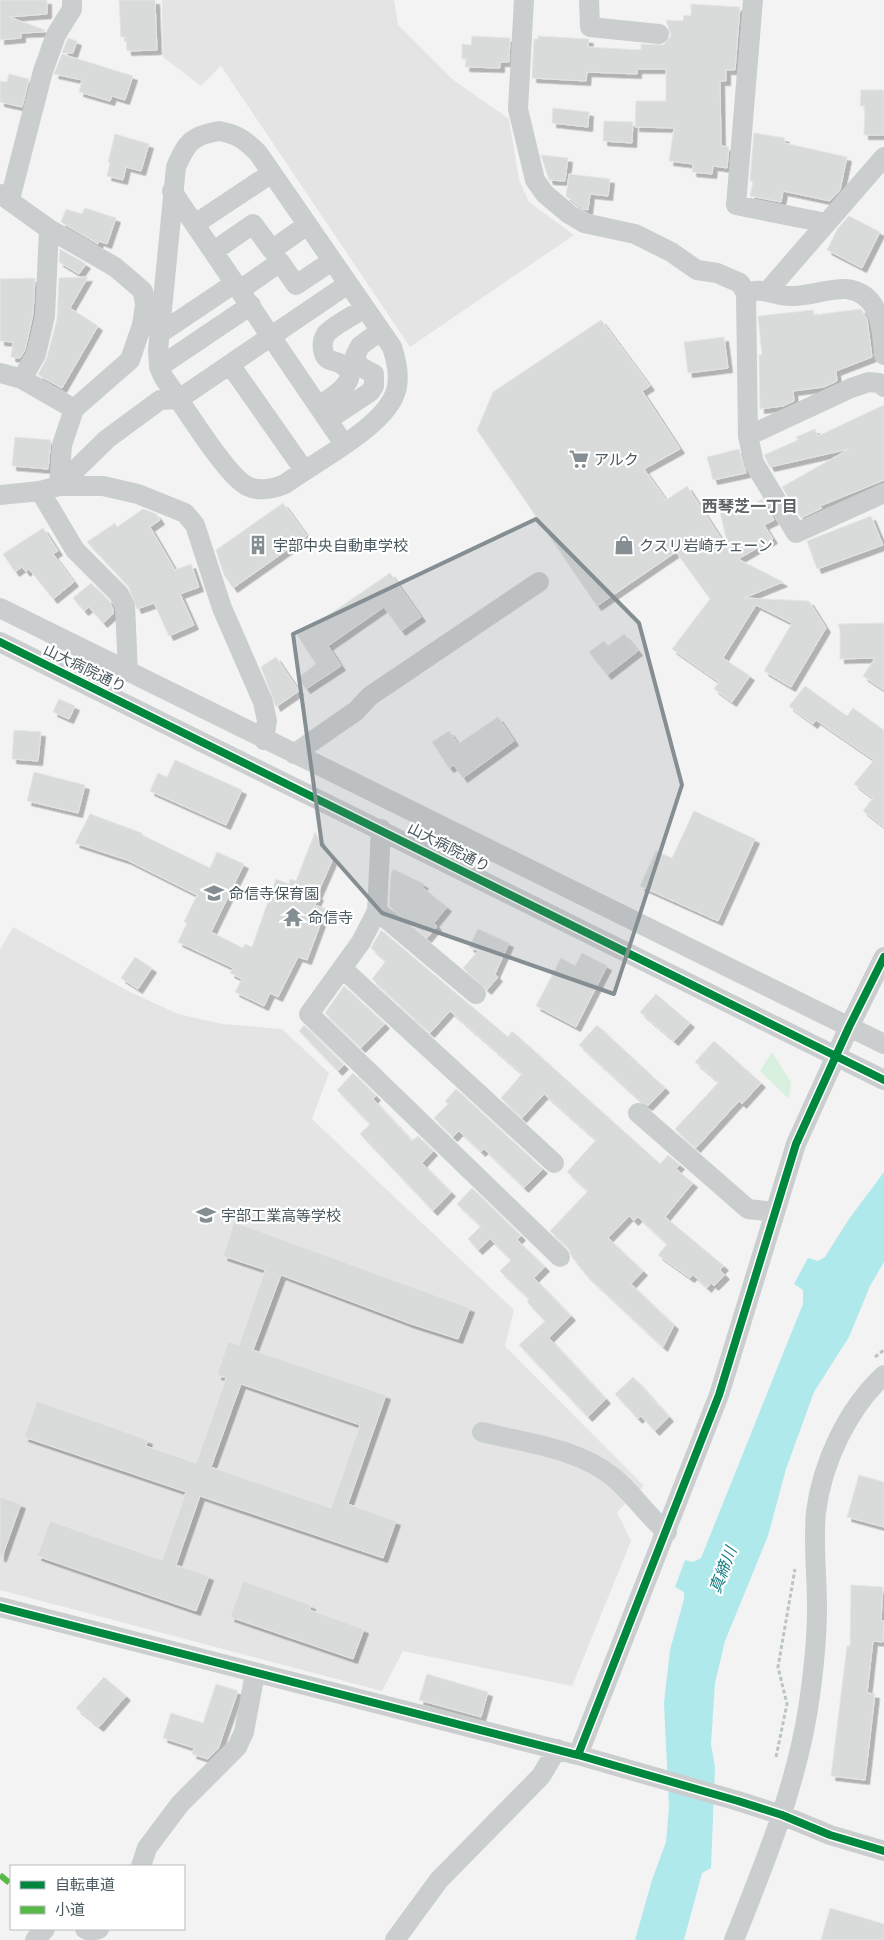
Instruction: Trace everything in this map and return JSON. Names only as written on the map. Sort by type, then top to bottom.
[{"type":"street","points":[[72,0],[72,9],[56,35],[43,71],[5,196],[49,229],[115,267],[143,291],[142,325],[130,360],[74,409],[50,489],[75,550],[119,594],[125,606],[128,672]]},
{"type":"street","points":[[524,0],[518,109],[535,180],[540,187],[569,214],[584,223],[635,234],[671,252],[697,270],[717,273],[740,283],[746,293],[748,436],[754,463],[796,533],[884,493]]},
{"type":"street","points":[[589,0],[590,27],[659,34]]},
{"type":"street","points":[[753,0],[736,205],[826,223]]},
{"type":"street","points":[[219,131],[235,134],[258,153],[392,347],[397,382],[395,395],[381,417],[344,444],[276,488],[257,489],[247,486],[236,479],[164,378],[160,367],[159,334],[172,191],[176,167],[187,143],[206,134],[219,131]]},
{"type":"street","points":[[769,292],[772,286],[884,157]]},
{"type":"street","points":[[195,224],[272,173]]},
{"type":"street","points":[[172,191],[344,444]]},
{"type":"street","points":[[214,252],[252,224],[272,250],[307,225]]},
{"type":"street","points":[[22,379],[36,354],[45,316],[48,299],[49,229]]},
{"type":"street","points":[[160,367],[242,293],[280,262],[296,285],[332,261]]},
{"type":"street","points":[[50,489],[107,439],[160,400],[179,399],[231,366],[348,284]]},
{"type":"street","points":[[746,293],[757,289],[779,296],[786,296],[847,290],[869,300],[881,309],[884,355]]},
{"type":"street","points":[[159,334],[242,293]]},
{"type":"street","points":[[324,413],[340,391],[347,385],[349,378],[347,370],[341,364],[329,362],[325,358],[322,342],[326,334],[364,308]]},
{"type":"street","points":[[324,413],[370,392],[374,386],[374,374],[359,366],[355,356],[360,346],[380,330]]},
{"type":"street","points":[[231,366],[304,470]]},
{"type":"street","points":[[0,373],[22,379],[74,409]]},
{"type":"street","points":[[748,436],[851,388],[869,382],[879,383],[884,387]]},
{"type":"street","points":[[0,495],[50,489],[103,486],[129,492],[185,513],[195,525],[222,608],[263,702],[267,721],[264,740]]},
{"type":"street","points":[[294,754],[356,712],[370,696],[539,582]]},
{"type":"street","name":"山大病院通り","points":[[0,608],[264,740],[884,1044]]},
{"type":"street","name":"山大病院通り","points":[[0,642],[381,829],[884,1080]]},
{"type":"street","points":[[381,829],[377,911],[362,942],[344,969],[309,1014],[560,1257]]},
{"type":"street","points":[[377,911],[476,994]]},
{"type":"street","points":[[578,1755],[667,1532],[719,1395],[755,1279],[773,1212],[796,1144],[848,1027],[884,957]]},
{"type":"street","points":[[344,969],[554,1163]]},
{"type":"street","points":[[638,1113],[748,1209],[773,1212]]},
{"type":"street","points":[[734,1940],[782,1815],[808,1710],[816,1625],[816,1512],[822,1484],[838,1438],[859,1406],[884,1375]]},
{"type":"street","points":[[482,1432],[577,1456],[613,1477],[652,1520],[667,1532]]},
{"type":"street","points":[[0,1607],[557,1749],[782,1815],[830,1835],[884,1851]]},
{"type":"street","points":[[140,1865],[147,1848],[180,1804],[237,1747],[244,1732],[255,1673]]},
{"type":"street","points":[[395,1940],[439,1880],[541,1776],[557,1749]]},
{"type":"street","points":[[35,1940],[44,1930]]},
{"type":"highlighted area","points":[[536,519],[639,623],[682,785],[614,994],[382,913],[322,845],[293,634]]},
{"type":"shaded area","points":[[162,0],[394,0],[398,25],[452,79],[509,119],[519,180],[529,202],[574,235],[410,347],[221,66],[201,86],[163,57]]},
{"type":"shaded area","name":"宇部工業高等学校","points":[[13,927],[130,992],[178,1014],[223,1024],[282,1029],[329,1073],[312,1119],[514,1310],[505,1346],[644,1486],[617,1512],[631,1541],[572,1686],[403,1651],[382,1691],[0,1590],[0,950]]},
{"type":"green space","points":[[772,1052],[791,1082],[789,1099],[760,1071]]},
{"type":"water","name":"真締川","points":[[884,1172],[884,1262],[870,1286],[849,1337],[814,1392],[786,1469],[768,1536],[725,1641],[715,1683],[711,1744],[715,1767],[711,1868],[702,1873],[684,1940],[635,1940],[652,1880],[666,1842],[669,1807],[664,1703],[670,1650],[684,1599],[684,1592],[675,1587],[685,1560],[693,1562],[701,1558],[803,1304],[803,1290],[794,1284],[808,1258],[818,1261],[825,1257],[849,1219]]},
{"type":"building","points":[[0,0],[47,0],[47,14],[9,17],[45,30],[44,32],[21,33],[21,38],[0,40]]},
{"type":"building","points":[[119,0],[155,0],[157,50],[127,51],[126,37],[121,37]]},
{"type":"building","points":[[691,4],[740,7],[735,70],[726,70],[726,81],[720,81],[721,146],[729,147],[727,168],[713,166],[712,174],[692,172],[693,164],[669,161],[674,128],[635,127],[636,101],[666,101],[666,69],[637,69],[637,74],[587,72],[586,81],[532,78],[534,39],[538,39],[538,36],[589,39],[588,47],[641,50],[641,44],[663,45],[671,36],[666,20],[683,21],[684,15],[691,16]]},
{"type":"building","points":[[472,36],[510,38],[509,62],[500,62],[500,68],[465,67],[466,59],[462,59],[462,44],[471,45]]},
{"type":"building","points":[[68,38],[77,41],[73,53],[62,53]]},
{"type":"building","points":[[62,54],[133,76],[125,100],[112,96],[110,101],[79,92],[82,80],[54,74]]},
{"type":"building","points":[[9,74],[29,79],[22,107],[0,102],[0,81],[7,82]]},
{"type":"building","points":[[861,90],[884,90],[884,135],[864,135],[865,106],[860,106]]},
{"type":"building","points":[[553,108],[589,112],[588,127],[552,123]]},
{"type":"building","points":[[604,121],[633,122],[632,143],[603,141]]},
{"type":"building","points":[[754,133],[785,138],[784,143],[847,157],[840,190],[830,201],[783,191],[781,202],[750,196],[753,182],[750,181]]},
{"type":"building","points":[[115,134],[149,144],[141,171],[126,167],[123,180],[107,176],[110,163],[108,162]]},
{"type":"building","points":[[541,155],[568,158],[565,181],[549,180]]},
{"type":"building","points":[[569,174],[610,179],[608,196],[590,194],[588,210],[584,209],[566,196]]},
{"type":"building","points":[[85,208],[116,218],[107,244],[99,241],[98,244],[61,222],[66,209],[82,214]]},
{"type":"building","points":[[849,216],[880,232],[862,268],[827,250],[838,228]]},
{"type":"building","points":[[60,249],[86,264],[79,274],[59,262]]},
{"type":"building","points":[[88,277],[70,308],[98,326],[62,388],[38,375],[47,357],[57,319],[59,278]]},
{"type":"building","points":[[35,278],[33,314],[25,350],[20,358],[11,357],[13,342],[0,341],[0,279]]},
{"type":"building","points":[[861,309],[867,319],[872,357],[836,371],[837,381],[824,387],[793,391],[794,401],[783,406],[760,409],[759,355],[762,355],[758,316],[813,310],[814,315]]},
{"type":"building","name":"アルク","points":[[601,320],[650,386],[642,391],[680,449],[644,469],[666,500],[687,486],[729,551],[720,512],[743,499],[748,508],[762,499],[774,520],[764,525],[773,539],[738,559],[783,582],[744,598],[809,601],[826,628],[791,687],[764,671],[792,623],[756,605],[723,658],[750,676],[732,702],[714,689],[719,682],[672,649],[710,599],[676,552],[597,606],[477,430],[493,392]]},
{"type":"building","points":[[724,337],[728,368],[688,373],[684,342]]},
{"type":"building","points":[[884,405],[884,480],[820,506],[822,508],[801,518],[782,487],[849,449],[770,467],[764,455],[798,440],[796,437],[815,429],[818,436]]},
{"type":"building","points":[[15,437],[51,440],[48,469],[12,466]]},
{"type":"building","points":[[739,449],[746,473],[713,480],[707,457]]},
{"type":"building","name":"宇部中央自動車学校","points":[[283,503],[307,536],[233,588],[224,575],[216,550]]},
{"type":"building","points":[[143,509],[156,514],[160,520],[150,527],[175,570],[191,564],[199,587],[180,594],[194,625],[169,636],[154,603],[137,609],[128,586],[87,542],[115,523],[117,527]]},
{"type":"building","points":[[871,516],[883,545],[817,569],[807,541]]},
{"type":"building","points":[[43,528],[58,551],[53,554],[74,582],[53,599],[29,569],[26,572],[22,567],[15,572],[3,554]]},
{"type":"building","points":[[390,573],[421,617],[401,631],[384,607],[328,646],[341,666],[306,689],[298,678],[316,664],[296,633],[313,623],[314,625]]},
{"type":"building","points":[[91,583],[109,601],[113,609],[113,614],[103,623],[89,607],[84,611],[73,598]]},
{"type":"building","points":[[884,623],[884,690],[863,676],[875,658],[840,659],[840,630],[838,624]]},
{"type":"building","points":[[624,634],[638,651],[607,675],[589,652],[604,641],[608,646]]},
{"type":"building","points":[[276,657],[299,691],[276,707],[261,667]]},
{"type":"building","points":[[805,686],[847,716],[853,708],[884,730],[884,827],[863,811],[873,798],[854,784],[874,760],[816,720],[813,724],[789,706]]},
{"type":"building","points":[[59,699],[75,706],[69,719],[53,712]]},
{"type":"building","points":[[498,717],[514,741],[463,778],[454,765],[449,768],[432,742],[449,731],[458,744]]},
{"type":"building","points":[[14,730],[41,732],[38,761],[12,759]]},
{"type":"building","points":[[175,760],[242,790],[226,825],[150,791],[158,773],[167,777]]},
{"type":"building","points":[[34,772],[85,785],[78,813],[27,801]]},
{"type":"building","points":[[694,811],[755,839],[718,921],[640,886],[656,851],[672,858]]},
{"type":"building","points":[[90,814],[142,833],[142,835],[210,868],[217,852],[244,864],[211,932],[243,948],[245,944],[252,947],[276,879],[289,884],[290,879],[296,881],[315,832],[332,861],[317,895],[319,896],[315,905],[326,909],[307,960],[298,957],[278,997],[270,993],[264,1006],[235,992],[242,979],[230,973],[233,968],[178,942],[187,923],[184,922],[197,895],[127,860],[75,843]]},
{"type":"building","points":[[393,869],[424,884],[422,887],[447,907],[434,923],[437,926],[427,938],[389,906]]},
{"type":"building","points":[[478,929],[509,943],[495,974],[498,977],[487,990],[463,968],[478,951],[469,947]]},
{"type":"building","points":[[381,930],[508,1037],[512,1031],[660,1164],[668,1155],[680,1165],[676,1169],[693,1183],[665,1217],[724,1266],[720,1270],[725,1275],[714,1286],[711,1283],[707,1288],[693,1275],[690,1278],[658,1255],[667,1244],[638,1217],[634,1221],[629,1216],[608,1238],[643,1271],[631,1284],[674,1325],[663,1347],[586,1275],[572,1257],[568,1248],[550,1231],[588,1191],[567,1172],[596,1140],[544,1094],[522,1118],[501,1098],[522,1074],[450,1011],[430,1033],[372,979],[386,961],[371,948]]},
{"type":"building","points":[[582,953],[607,966],[576,1027],[536,1006],[561,958],[575,966]]},
{"type":"building","points":[[135,957],[152,968],[138,989],[121,978]]},
{"type":"building","points":[[344,986],[385,1024],[361,1048],[325,1013]]},
{"type":"building","points":[[656,994],[690,1023],[674,1041],[640,1012]]},
{"type":"building","points":[[304,1025],[344,1065],[338,1071],[299,1031]]},
{"type":"building","points":[[597,1025],[665,1088],[648,1106],[640,1101],[579,1045]]},
{"type":"building","points":[[714,1041],[761,1083],[742,1104],[739,1101],[696,1148],[675,1129],[719,1082],[695,1062]]},
{"type":"building","points":[[353,1073],[376,1096],[373,1099],[412,1141],[418,1136],[433,1151],[422,1163],[451,1192],[433,1211],[360,1134],[370,1124],[337,1090]]},
{"type":"building","points":[[456,1089],[543,1169],[524,1188],[484,1149],[481,1152],[459,1131],[453,1137],[434,1118],[448,1104],[445,1101]]},
{"type":"building","points":[[472,1188],[521,1236],[517,1240],[545,1267],[534,1278],[571,1316],[549,1338],[606,1399],[588,1417],[519,1345],[545,1321],[527,1302],[529,1299],[500,1271],[511,1260],[490,1239],[478,1250],[468,1239],[481,1226],[457,1204]]},
{"type":"building","points":[[234,1222],[470,1308],[458,1339],[411,1324],[281,1275],[253,1350],[386,1395],[348,1504],[396,1521],[383,1558],[200,1496],[176,1565],[209,1576],[196,1611],[37,1556],[50,1521],[162,1560],[186,1492],[24,1437],[37,1401],[148,1440],[146,1446],[196,1463],[226,1378],[217,1375],[228,1342],[239,1345],[265,1270],[223,1256]],"holes":[[[241,1384],[360,1425],[331,1508],[211,1467]]]},
{"type":"building","points":[[633,1377],[669,1417],[655,1431],[641,1416],[638,1419],[615,1394]]},
{"type":"building","points":[[859,1475],[884,1482],[884,1527],[847,1517]]},
{"type":"building","points":[[0,1497],[21,1504],[2,1557],[0,1557]]},
{"type":"building","points":[[243,1581],[311,1605],[310,1610],[364,1629],[353,1659],[230,1617]]},
{"type":"building","points":[[851,1585],[883,1587],[881,1620],[884,1621],[883,1642],[873,1641],[867,1693],[875,1694],[865,1780],[831,1776],[847,1646],[850,1646]]},
{"type":"building","points":[[427,1674],[488,1692],[481,1717],[419,1700]]},
{"type":"building","points":[[104,1677],[126,1696],[99,1727],[76,1708]]},
{"type":"building","points":[[216,1684],[238,1691],[218,1749],[208,1759],[192,1754],[194,1748],[163,1738],[171,1713],[203,1723]]},
{"type":"building","points":[[830,1908],[884,1924],[884,1940],[821,1940]]},
{"type":"marked path","points":[[0,1875],[10,1883]]},
{"type":"cycle path","points":[[0,642],[884,1080]]},
{"type":"cycle path","points":[[578,1755],[719,1395],[796,1144],[849,1027],[884,957]]},
{"type":"cycle path","points":[[0,1607],[578,1755],[738,1801],[782,1815],[830,1835],[884,1851]]},
{"type":"place","name":"アルク","points":[[579,459]]},
{"type":"place","name":"宇部中央自動車学校","points":[[258,545]]},
{"type":"place","name":"クスリ岩崎チェーン","points":[[624,545]]},
{"type":"place","name":"命信寺保育園","points":[[214,893]]},
{"type":"place","name":"命信寺","points":[[293,917]]},
{"type":"place","name":"宇部工業高等学校","points":[[206,1215]]},
{"type":"district","name":"西琴芝一丁目","points":[[750,506]]}]
